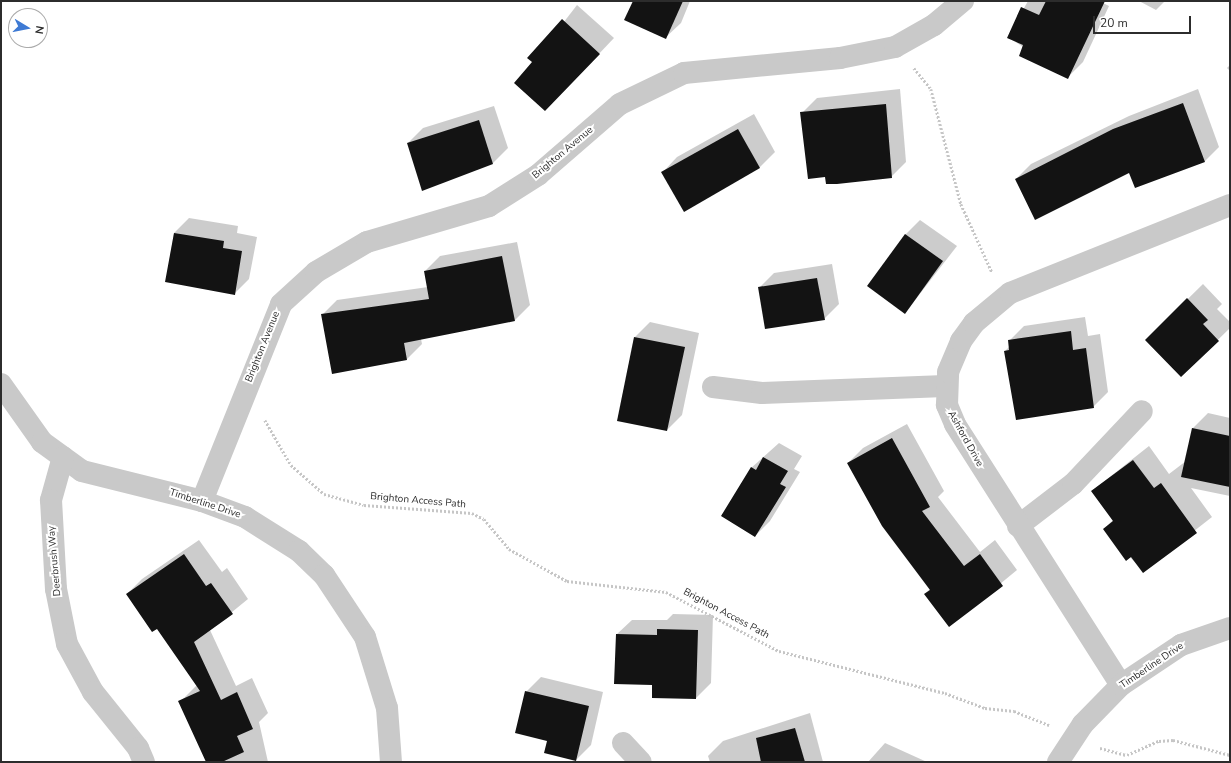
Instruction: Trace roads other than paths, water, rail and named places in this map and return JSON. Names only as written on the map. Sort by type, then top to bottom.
[{"type":"street","name":"Brighton Avenue","points":[[202,501],[247,385],[281,304],[316,272],[367,242],[489,206],[538,175],[620,104],[684,73],[840,58],[894,47],[934,25],[963,1]]},
{"type":"street","name":"Ashford Drive","points":[[1121,686],[1018,526],[955,424],[947,405],[945,386],[960,341],[992,305],[1010,293],[1230,205]]},
{"type":"street","name":"Timberline Drive","points":[[1,384],[42,442],[82,471],[202,501],[245,517],[277,536],[324,575],[365,637],[387,708],[392,762]]},
{"type":"street","points":[[712,387],[762,393],[945,386]]},
{"type":"street","points":[[1018,526],[1073,484],[1142,411]]},
{"type":"street","name":"Deerbrush Way","points":[[63,457],[51,500],[56,589],[67,644],[93,692],[138,748],[144,762]]},
{"type":"street","name":"Timberline Drive","points":[[1058,762],[1074,737],[1121,686],[1181,645],[1230,628]]},
{"type":"street","points":[[623,742],[641,762]]}]
